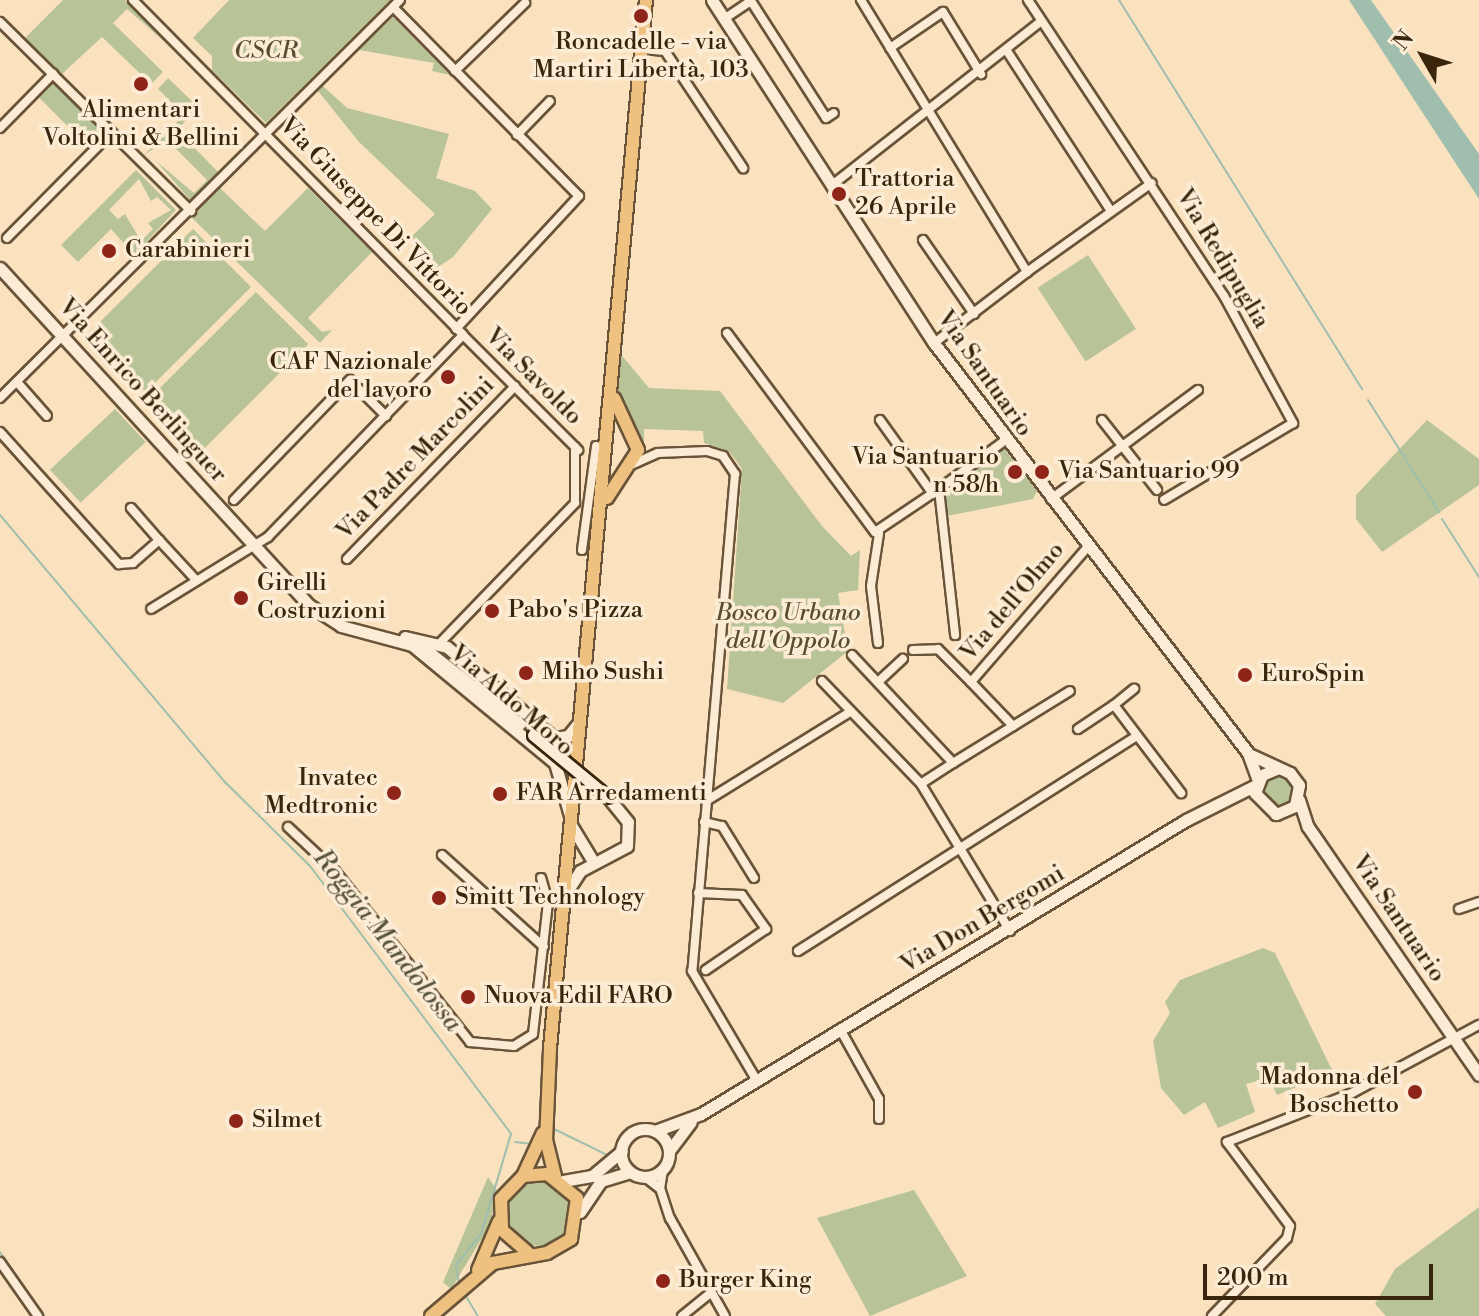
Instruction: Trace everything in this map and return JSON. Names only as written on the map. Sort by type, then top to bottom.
[{"type":"main road","points":[[431,1316],[472,1277],[499,1221],[506,1190],[523,1176],[545,1122],[580,721],[609,438],[611,382],[646,0]]},
{"type":"main road","points":[[601,512],[630,466],[632,437],[611,382]]},
{"type":"main road","points":[[609,438],[632,437]]},
{"type":"main road","points":[[606,460],[630,466]]},
{"type":"main road","points":[[472,1277],[528,1253],[564,1246],[580,1212],[559,1178],[545,1122]]},
{"type":"main road","points":[[523,1176],[559,1178]]},
{"type":"main road","points":[[499,1221],[512,1244],[528,1253]]},
{"type":"street","points":[[0,398],[64,339],[400,0]]},
{"type":"street","name":"Via Santuario","points":[[712,0],[934,343],[1086,549],[1248,753],[1257,783]]},
{"type":"street","points":[[861,0],[1027,272]]},
{"type":"street","name":"Via Redipuglia","points":[[1028,0],[1039,23],[1048,25],[1152,183],[1293,423],[1164,500]]},
{"type":"street","name":"Via Giuseppe Di Vittorio","points":[[135,1],[459,332],[386,416],[268,537],[251,544],[151,609]]},
{"type":"street","points":[[724,19],[751,1],[826,118],[834,113]]},
{"type":"street","points":[[455,71],[525,3]]},
{"type":"street","points":[[393,7],[579,196],[459,332]]},
{"type":"street","points":[[890,48],[943,12],[981,74]]},
{"type":"street","points":[[0,22],[191,211]]},
{"type":"street","points":[[831,186],[981,74],[1039,23]]},
{"type":"street","points":[[642,49],[665,51],[743,168]]},
{"type":"street","points":[[1007,51],[1111,211]]},
{"type":"street","points":[[0,128],[53,74]]},
{"type":"street","points":[[517,135],[550,101]]},
{"type":"street","points":[[7,238],[112,132]]},
{"type":"street","points":[[934,343],[1152,183]]},
{"type":"street","points":[[923,240],[974,314]]},
{"type":"street","name":"Via Enrico Berlinguer","points":[[0,268],[251,544]]},
{"type":"street","name":"Via Savoldo","points":[[459,332],[578,450],[596,446],[611,382]]},
{"type":"street","points":[[727,333],[879,534]]},
{"type":"street","points":[[234,500],[350,380],[386,416]]},
{"type":"street","points":[[17,382],[47,416]]},
{"type":"street","name":"Via Padre Marcolini","points":[[347,559],[515,386]]},
{"type":"street","points":[[1049,500],[1198,390]]},
{"type":"street","points":[[880,420],[936,491],[955,635]]},
{"type":"street","points":[[1102,420],[1157,490]]},
{"type":"street","points":[[0,432],[119,564],[133,563],[159,540]]},
{"type":"street","points":[[632,437],[658,453]]},
{"type":"street","points":[[878,643],[871,586],[879,534],[1004,441]]},
{"type":"street","points":[[582,550],[596,446]]},
{"type":"street","points":[[548,902],[564,900],[594,863],[612,860],[627,846],[628,822],[608,797],[433,651],[559,522],[576,500],[578,450]]},
{"type":"street","points":[[630,466],[658,453],[707,451],[732,466],[723,616],[693,977],[757,1081]]},
{"type":"street","points":[[131,508],[196,580]]},
{"type":"street","name":"Via Aldo Moro","points":[[251,544],[318,613],[433,651],[554,738],[568,736],[580,721]]},
{"type":"street","name":"Via dell'Olmo","points":[[971,682],[1086,549]]},
{"type":"street","name":"Via Aldo Moro","points":[[395,637],[433,651],[440,667],[559,767],[571,822],[594,863]]},
{"type":"street","name":"Via dell'Olmo","points":[[913,650],[938,649],[1013,726]]},
{"type":"street","points":[[852,655],[953,763]]},
{"type":"street","points":[[878,682],[903,659]]},
{"type":"street","points":[[440,667],[487,696]]},
{"type":"street","points":[[822,681],[921,784],[1010,931]]},
{"type":"street","points":[[1078,729],[1134,689]]},
{"type":"street","points":[[921,784],[1070,691]]},
{"type":"street","points":[[1114,705],[1181,793]]},
{"type":"street","points":[[706,801],[850,712]]},
{"type":"street","points":[[798,951],[963,851],[1137,736]]},
{"type":"street","name":"Via Santuario","points":[[1248,753],[1276,769]]},
{"type":"street","points":[[1232,802],[1284,813],[1299,800],[1296,778],[1276,769],[1257,783],[1261,807]]},
{"type":"street","name":"Via Don Bergomi","points":[[622,1151],[632,1134],[655,1131],[701,1114],[1010,931],[1186,820],[1232,802],[1257,783]]},
{"type":"street","name":"Via Santuario","points":[[1299,800],[1308,827],[1479,1075]]},
{"type":"street","name":"Via Santuario","points":[[1284,813],[1308,827]]},
{"type":"street","points":[[704,822],[722,826],[754,878]]},
{"type":"street","points":[[288,827],[335,871],[470,1042],[514,1046],[533,1034],[548,902],[541,878]]},
{"type":"street","points":[[442,855],[544,947]]},
{"type":"street","points":[[698,893],[742,895],[766,929],[706,970]]},
{"type":"street","points":[[1459,909],[1479,902]]},
{"type":"street","points":[[1212,1316],[1287,1238],[1290,1226],[1227,1142],[1403,1070],[1451,1036],[1479,1025]]},
{"type":"street","points":[[840,1029],[879,1099],[879,1119]]},
{"type":"street","name":"Via Don Bergomi","points":[[663,1170],[669,1151],[701,1114]]},
{"type":"street","points":[[655,1131],[669,1151]]},
{"type":"street","points":[[559,1178],[592,1176],[622,1151],[630,1172]]},
{"type":"street","points":[[645,1177],[663,1170]]},
{"type":"street","points":[[660,1188],[663,1170]]},
{"type":"street","points":[[580,1212],[601,1181],[630,1172],[645,1177],[660,1188],[725,1316]]},
{"type":"street","points":[[0,1262],[38,1316]]},
{"type":"street","points":[[682,1316],[712,1292]]},
{"type":"green space","points":[[63,0],[125,0],[179,54],[127,9],[113,23],[163,72],[151,84],[102,37],[62,74],[25,38]]},
{"type":"green space","name":"CSCR","points":[[229,0],[390,0],[266,123],[212,70],[212,56],[193,38]]},
{"type":"green space","points":[[393,17],[450,75],[432,71],[434,63],[359,50]]},
{"type":"green space","points":[[168,78],[198,107],[177,130],[218,172],[192,202],[156,161],[194,193],[207,180],[167,140],[144,155],[184,115],[158,89]]},
{"type":"green space","points":[[54,80],[106,132],[90,149],[38,96]]},
{"type":"green space","points":[[323,86],[347,108],[449,134],[436,178],[475,191],[492,209],[453,257],[438,267],[410,238],[435,214],[359,142],[318,91]]},
{"type":"green space","points":[[136,170],[176,210],[134,255],[111,229],[78,262],[61,245]],"holes":[[[139,179],[151,201],[157,197],[171,210],[148,223],[153,229],[141,241],[125,214],[118,219],[109,210]]]},
{"type":"green space","points":[[220,188],[265,231],[308,188],[372,252],[308,318],[322,332],[332,330],[320,343],[191,217]]},
{"type":"green space","points":[[193,229],[251,287],[146,392],[88,334]]},
{"type":"green space","points":[[1088,255],[1136,329],[1086,361],[1038,288]]},
{"type":"green space","points":[[256,292],[308,344],[198,455],[146,402]]},
{"type":"green space","name":"Bosco Urbano dell'Oppolo","points":[[619,352],[649,388],[720,391],[822,526],[851,556],[860,550],[858,590],[838,593],[848,651],[783,703],[727,689],[742,469],[729,451],[704,443],[703,431],[644,429],[644,444],[618,402]]},
{"type":"green space","points":[[115,409],[146,442],[81,503],[50,470]]},
{"type":"green space","points":[[1427,420],[1479,459],[1479,485],[1382,552],[1356,519],[1356,495]]},
{"type":"green space","points":[[1003,447],[1037,491],[1033,499],[947,516],[944,488]]},
{"type":"green space","points":[[1277,776],[1289,780],[1293,792],[1289,804],[1277,808],[1265,804],[1261,792],[1265,780]]},
{"type":"green space","points":[[1263,948],[1275,953],[1333,1072],[1277,1095],[1269,1078],[1246,1084],[1255,1112],[1218,1128],[1205,1102],[1184,1115],[1161,1088],[1153,1041],[1170,1013],[1165,1002],[1180,980]]},
{"type":"green space","points":[[488,1177],[497,1190],[490,1225],[451,1289],[443,1282]]},
{"type":"green space","points":[[539,1182],[557,1188],[565,1196],[571,1214],[565,1232],[557,1240],[539,1246],[521,1240],[513,1232],[507,1214],[513,1196],[521,1188]]},
{"type":"green space","points":[[914,1190],[967,1276],[870,1316],[817,1218]]},
{"type":"green space","points":[[1479,1207],[1479,1316],[1386,1316],[1375,1304],[1395,1269]]},
{"type":"shaded area","points":[[1349,0],[1371,0],[1479,154],[1479,199]]},
{"type":"waterway","points":[[1119,0],[1362,389]]},
{"type":"waterway","points":[[1368,400],[1439,512]]},
{"type":"waterway","name":"Roggia Mandolossa","points":[[0,515],[226,783],[310,866],[511,1134],[481,1234],[456,1265],[459,1283]]},
{"type":"waterway","points":[[1442,519],[1479,577]]},
{"type":"waterway","points":[[554,1129],[607,1155]]},
{"type":"waterway","points":[[515,1142],[532,1144]]},
{"type":"waterway","points":[[0,1252],[44,1316]]},
{"type":"waterway","points":[[0,1269],[32,1316]]},
{"type":"waterway","name":"Roggia Mandolossa","points":[[464,1293],[478,1316]]},
{"type":"place","name":"Roncadelle - via Martiri Libertà, 103","points":[[641,16]]},
{"type":"place","name":"Alimentari Voltolini & Bellini","points":[[141,84]]},
{"type":"place","name":"Trattoria 26 Aprile","points":[[839,194]]},
{"type":"place","name":"Carabinieri","points":[[109,251]]},
{"type":"place","name":"CAF Nazionale del lavoro","points":[[448,377]]},
{"type":"place","name":"Via Santuario n 58/h","points":[[1015,472]]},
{"type":"place","name":"Via Santuario 99","points":[[1042,472]]},
{"type":"place","name":"Girelli Costruzioni","points":[[241,598]]},
{"type":"place","name":"Pabo's Pizza","points":[[492,611]]},
{"type":"place","name":"Miho Sushi","points":[[526,673]]},
{"type":"place","name":"EuroSpin","points":[[1245,675]]},
{"type":"place","name":"Invatec Medtronic","points":[[394,793]]},
{"type":"place","name":"FAR Arredamenti","points":[[500,794]]},
{"type":"place","name":"Smitt Technology","points":[[439,898]]},
{"type":"place","name":"Nuova Edil FARO","points":[[468,997]]},
{"type":"place","name":"Madonna del Boschetto","points":[[1415,1092]]},
{"type":"place","name":"Silmet","points":[[236,1121]]},
{"type":"place","name":"Burger King","points":[[663,1281]]}]
